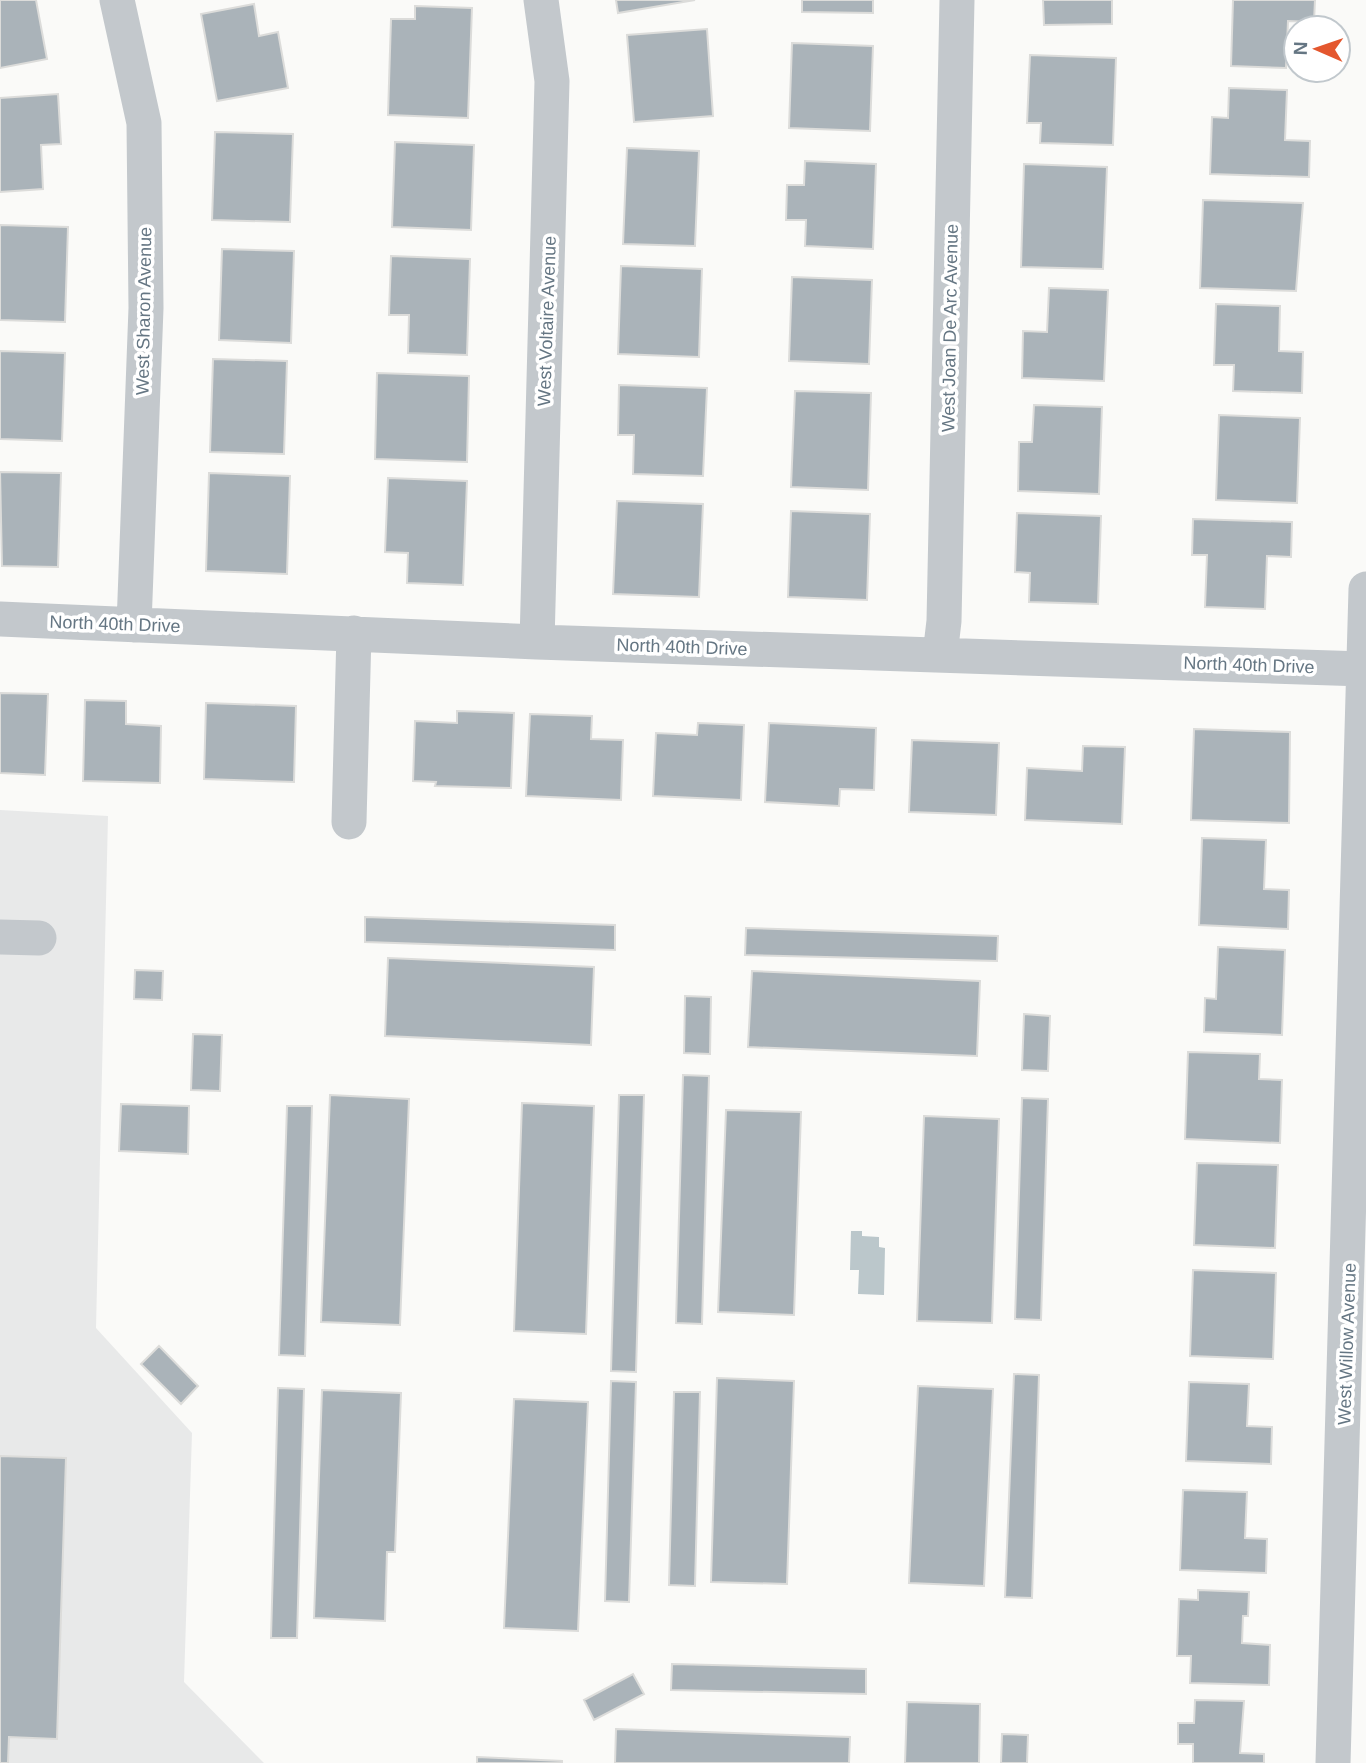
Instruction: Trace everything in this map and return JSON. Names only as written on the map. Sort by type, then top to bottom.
[{"type":"street","name":"West Sharon Avenue","points":[[117,0],[144,123],[146,308],[134,625]]},
{"type":"street","name":"West Voltaire Avenue","points":[[537,642],[552,81],[541,0]]},
{"type":"street","name":"West Joan De Arc Avenue","points":[[940,655],[944,621],[957,0]]},
{"type":"street","name":"West Willow Avenue","points":[[1333,1763],[1357,1336],[1366,589]]},
{"type":"street","name":"North 40th Drive","points":[[0,619],[537,642],[1364,669]]},
{"type":"street","points":[[349,822],[354,633]]},
{"type":"street","points":[[0,937],[39,938]]},
{"type":"shaded area","points":[[0,810],[108,816],[96,1328],[192,1433],[184,1682],[264,1763],[0,1763]]},
{"type":"shaded area","points":[[851,1231],[862,1231],[862,1236],[879,1237],[879,1247],[885,1248],[884,1295],[858,1294],[859,1270],[850,1270]]},
{"type":"building","points":[[0,0],[36,0],[47,59],[0,68]]},
{"type":"building","points":[[616,0],[695,0],[618,13]]},
{"type":"building","points":[[802,0],[873,0],[873,13],[802,12]]},
{"type":"building","points":[[1043,0],[1112,0],[1112,24],[1044,25]]},
{"type":"building","points":[[1233,0],[1315,0],[1314,14],[1282,14],[1282,68],[1231,66]]},
{"type":"building","points":[[254,4],[259,36],[278,32],[288,88],[217,101],[201,14]]},
{"type":"building","points":[[415,6],[472,8],[468,118],[388,115],[391,19],[415,19]]},
{"type":"building","points":[[707,29],[713,116],[634,122],[627,35]]},
{"type":"building","points":[[792,43],[873,46],[870,131],[789,128]]},
{"type":"building","points":[[1030,55],[1116,58],[1113,145],[1040,143],[1041,123],[1027,123]]},
{"type":"building","points":[[1229,88],[1287,90],[1285,140],[1310,141],[1309,177],[1210,174],[1212,117],[1228,118]]},
{"type":"building","points":[[58,94],[61,144],[41,145],[43,189],[0,192],[0,98]]},
{"type":"building","points":[[215,132],[293,134],[290,222],[212,220]]},
{"type":"building","points":[[395,142],[474,145],[471,230],[392,227]]},
{"type":"building","points":[[627,148],[699,151],[695,246],[623,244]]},
{"type":"building","points":[[805,161],[876,164],[873,249],[805,246],[806,220],[786,220],[787,185],[804,185]]},
{"type":"building","points":[[1024,164],[1107,167],[1103,269],[1021,267]]},
{"type":"building","points":[[1203,200],[1303,203],[1296,291],[1200,288]]},
{"type":"building","points":[[0,225],[68,227],[65,322],[0,320]]},
{"type":"building","points":[[222,249],[294,251],[291,343],[219,340]]},
{"type":"building","points":[[391,256],[470,259],[467,355],[408,353],[409,315],[389,315]]},
{"type":"building","points":[[621,266],[702,269],[699,357],[618,354]]},
{"type":"building","points":[[792,277],[872,280],[869,364],[789,361]]},
{"type":"building","points":[[1049,288],[1108,290],[1104,381],[1022,378],[1023,331],[1047,332]]},
{"type":"building","points":[[1216,304],[1280,306],[1279,351],[1303,352],[1302,393],[1233,391],[1234,365],[1214,365]]},
{"type":"building","points":[[0,351],[65,353],[62,441],[0,439]]},
{"type":"building","points":[[213,359],[287,361],[284,454],[210,452]]},
{"type":"building","points":[[377,373],[469,376],[467,462],[375,459]]},
{"type":"building","points":[[619,385],[707,388],[703,476],[633,474],[634,435],[618,435]]},
{"type":"building","points":[[795,391],[871,393],[868,490],[791,487]]},
{"type":"building","points":[[1034,405],[1102,407],[1099,494],[1018,491],[1019,442],[1032,442]]},
{"type":"building","points":[[1219,415],[1300,418],[1297,503],[1216,500]]},
{"type":"building","points":[[0,472],[61,473],[58,567],[2,566]]},
{"type":"building","points":[[209,473],[290,476],[287,574],[206,571]]},
{"type":"building","points":[[388,478],[467,481],[463,585],[407,583],[408,553],[385,552]]},
{"type":"building","points":[[617,501],[703,504],[699,597],[613,594]]},
{"type":"building","points":[[791,511],[870,514],[867,600],[788,597]]},
{"type":"building","points":[[1017,513],[1101,516],[1098,604],[1029,602],[1030,573],[1015,572]]},
{"type":"building","points":[[1193,519],[1292,522],[1291,557],[1267,556],[1265,609],[1205,607],[1207,555],[1192,555]]},
{"type":"building","points":[[0,693],[48,694],[45,775],[0,773]]},
{"type":"building","points":[[85,700],[126,701],[126,724],[161,726],[160,783],[83,781]]},
{"type":"building","points":[[206,703],[296,706],[294,782],[204,779]]},
{"type":"building","points":[[457,711],[514,713],[511,788],[435,786],[436,782],[413,781],[415,721],[457,723]]},
{"type":"building","points":[[530,714],[592,716],[591,739],[623,740],[621,800],[526,796]]},
{"type":"building","points":[[698,723],[744,725],[741,800],[653,796],[656,733],[697,735]]},
{"type":"building","points":[[769,723],[876,728],[874,790],[840,789],[839,806],[765,802]]},
{"type":"building","points":[[1194,729],[1290,732],[1289,823],[1191,820]]},
{"type":"building","points":[[912,740],[999,743],[996,815],[909,812]]},
{"type":"building","points":[[1083,746],[1125,747],[1122,824],[1025,820],[1027,768],[1082,771]]},
{"type":"building","points":[[1202,838],[1266,840],[1264,889],[1289,890],[1288,929],[1199,925]]},
{"type":"building","points":[[365,917],[615,925],[615,950],[365,942]]},
{"type":"building","points":[[746,928],[998,936],[997,961],[745,955]]},
{"type":"building","points":[[1218,947],[1285,950],[1282,1035],[1204,1032],[1205,998],[1216,999]]},
{"type":"building","points":[[388,958],[594,967],[591,1045],[385,1036]]},
{"type":"building","points":[[135,970],[163,971],[162,1000],[134,999]]},
{"type":"building","points":[[752,971],[980,981],[977,1056],[748,1047]]},
{"type":"building","points":[[685,996],[711,997],[710,1054],[684,1053]]},
{"type":"building","points":[[1024,1014],[1050,1016],[1048,1071],[1022,1070]]},
{"type":"building","points":[[193,1034],[222,1035],[220,1091],[191,1090]]},
{"type":"building","points":[[1188,1052],[1260,1054],[1259,1079],[1282,1080],[1280,1143],[1185,1139]]},
{"type":"building","points":[[683,1075],[709,1076],[702,1324],[676,1323]]},
{"type":"building","points":[[330,1095],[409,1099],[400,1325],[321,1322]]},
{"type":"building","points":[[619,1095],[644,1095],[636,1372],[611,1371]]},
{"type":"building","points":[[1022,1098],[1048,1099],[1041,1320],[1015,1319]]},
{"type":"building","points":[[522,1103],[594,1106],[586,1334],[514,1331]]},
{"type":"building","points":[[121,1104],[189,1106],[188,1154],[119,1151]]},
{"type":"building","points":[[287,1106],[312,1106],[305,1356],[279,1355]]},
{"type":"building","points":[[726,1110],[801,1112],[794,1315],[718,1312]]},
{"type":"building","points":[[924,1116],[999,1119],[992,1323],[917,1321]]},
{"type":"building","points":[[1197,1163],[1278,1165],[1275,1248],[1194,1245]]},
{"type":"building","points":[[1193,1270],[1276,1273],[1273,1359],[1190,1356]]},
{"type":"building","points":[[159,1346],[198,1386],[181,1404],[141,1364]]},
{"type":"building","points":[[1014,1374],[1039,1375],[1032,1598],[1005,1597]]},
{"type":"building","points":[[717,1378],[794,1381],[787,1584],[711,1582]]},
{"type":"building","points":[[611,1381],[636,1382],[629,1602],[605,1601]]},
{"type":"building","points":[[1189,1382],[1249,1384],[1247,1426],[1272,1427],[1271,1464],[1186,1461]]},
{"type":"building","points":[[918,1386],[993,1389],[984,1586],[909,1583]]},
{"type":"building","points":[[278,1388],[304,1389],[297,1638],[271,1638]]},
{"type":"building","points":[[322,1390],[401,1393],[395,1552],[387,1552],[385,1621],[314,1618]]},
{"type":"building","points":[[674,1392],[700,1392],[695,1586],[669,1585]]},
{"type":"building","points":[[514,1399],[588,1402],[578,1631],[504,1628]]},
{"type":"building","points":[[0,1456],[66,1458],[57,1739],[9,1737],[8,1763],[0,1763]]},
{"type":"building","points":[[1183,1490],[1247,1492],[1245,1538],[1267,1539],[1266,1573],[1180,1570]]},
{"type":"building","points":[[1198,1590],[1249,1592],[1248,1616],[1243,1616],[1242,1643],[1270,1645],[1269,1685],[1190,1683],[1191,1656],[1177,1656],[1179,1599],[1198,1600]]},
{"type":"building","points":[[672,1664],[866,1669],[866,1694],[671,1690]]},
{"type":"building","points":[[633,1674],[644,1694],[594,1720],[584,1700]]},
{"type":"building","points":[[1195,1700],[1244,1701],[1240,1753],[1264,1754],[1264,1763],[1193,1763],[1193,1744],[1178,1744],[1178,1723],[1194,1723]]},
{"type":"building","points":[[907,1702],[980,1704],[979,1763],[905,1763]]},
{"type":"building","points":[[616,1729],[850,1737],[849,1763],[615,1763]]},
{"type":"building","points":[[1002,1734],[1028,1735],[1027,1763],[1001,1763]]},
{"type":"building","points":[[477,1757],[562,1761],[562,1763],[477,1763]]}]
